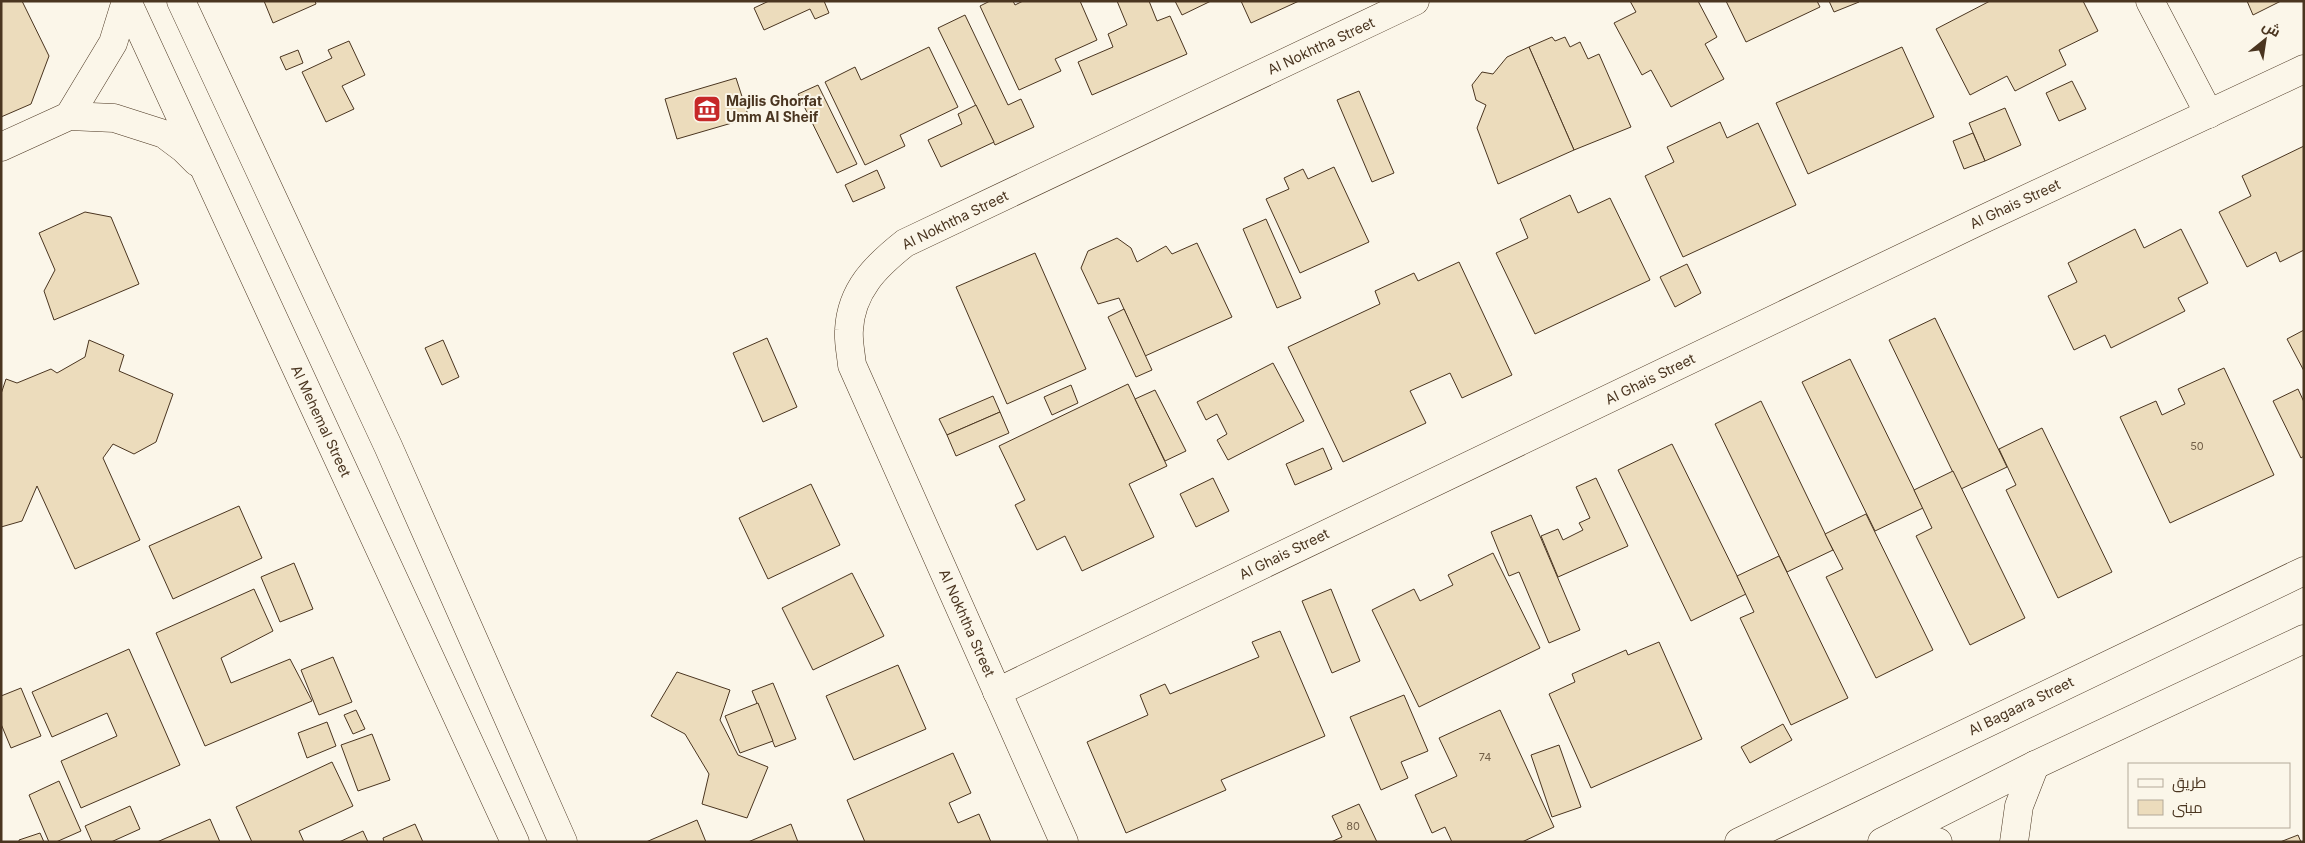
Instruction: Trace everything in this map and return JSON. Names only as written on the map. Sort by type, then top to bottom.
[{"type":"street","points":[[69,116],[113,43],[127,1]]},
{"type":"street","name":"Al Mehemal Street","points":[[127,1],[515,842]]},
{"type":"street","points":[[181,1],[388,446],[563,842]]},
{"type":"street","name":"Al Nokhtha Street","points":[[1064,842],[852,365],[849,330],[857,295],[876,266],[905,243],[1415,1]]},
{"type":"street","points":[[2150,1],[2209,114]]},
{"type":"street","name":"Al Ghais Street","points":[[997,692],[1977,222],[2304,69]]},
{"type":"street","points":[[1,147],[69,116],[114,118],[164,134],[184,149],[207,174]]},
{"type":"street","name":"Al Bagaara Street","points":[[1739,842],[2304,571]]},
{"type":"street","points":[[1891,837],[2035,765],[2304,638]]},
{"type":"street","points":[[2014,842],[2019,806],[2025,785],[2035,765]]},
{"type":"street","points":[[1891,837],[1938,842]]},
{"type":"building","points":[[1,1],[22,1],[49,56],[31,104],[1,117]]},
{"type":"building","points":[[264,1],[315,1],[316,4],[273,23]]},
{"type":"building","points":[[769,1],[824,1],[829,13],[815,19],[810,9],[764,30],[754,8]]},
{"type":"building","points":[[990,1],[1013,1],[1015,5],[1023,1],[1080,1],[1097,40],[1055,59],[1061,71],[1019,90],[980,6]]},
{"type":"building","points":[[1117,1],[1149,1],[1157,21],[1170,16],[1187,54],[1092,95],[1078,62],[1113,47],[1108,34],[1127,25]]},
{"type":"building","points":[[1175,1],[1211,1],[1182,15]]},
{"type":"building","points":[[1241,1],[1299,1],[1251,23]]},
{"type":"building","points":[[1630,1],[1698,1],[1717,37],[1705,44],[1724,79],[1671,107],[1651,70],[1642,75],[1614,23],[1636,12]]},
{"type":"building","points":[[1726,1],[1817,1],[1820,7],[1746,42]]},
{"type":"building","points":[[1829,1],[1858,1],[1859,2],[1834,12]]},
{"type":"building","points":[[1990,1],[2083,1],[2098,31],[2059,50],[2066,65],[2015,91],[2007,76],[1970,95],[1936,29]]},
{"type":"building","points":[[2247,1],[2281,1],[2253,15]]},
{"type":"building","points":[[965,15],[1008,105],[1021,99],[1034,127],[995,145],[938,28]]},
{"type":"building","points":[[1552,37],[1555,41],[1565,37],[1570,47],[1580,42],[1588,59],[1599,54],[1631,127],[1574,150],[1529,47]]},
{"type":"building","points":[[349,41],[365,75],[342,86],[354,109],[326,122],[302,72],[332,58],[328,50]]},
{"type":"building","points":[[929,47],[958,107],[900,135],[905,146],[865,165],[825,82],[855,67],[861,80]]},
{"type":"building","points":[[1529,47],[1574,150],[1498,184],[1477,128],[1486,105],[1476,100],[1472,85],[1482,72],[1493,74],[1507,57]]},
{"type":"building","points":[[1902,47],[1934,117],[1808,174],[1776,103]]},
{"type":"building","points":[[298,50],[303,63],[286,70],[280,57]]},
{"type":"building","name":"Majlis Ghorfat Umm Al Sheif","points":[[736,78],[749,118],[677,139],[665,99]]},
{"type":"building","points":[[2072,81],[2086,109],[2059,121],[2046,93]]},
{"type":"building","points":[[818,85],[857,164],[837,173],[798,94]]},
{"type":"building","points":[[1359,91],[1394,173],[1372,182],[1337,100]]},
{"type":"building","points":[[976,105],[994,142],[941,167],[928,140],[962,124],[958,114]]},
{"type":"building","points":[[2005,108],[2021,145],[1985,161],[1969,123]]},
{"type":"building","points":[[1720,122],[1727,138],[1758,123],[1796,205],[1683,257],[1645,176],[1674,162],[1667,147]]},
{"type":"building","points":[[1973,133],[1985,161],[1964,169],[1953,141]]},
{"type":"building","points":[[2304,146],[2304,250],[2280,262],[2276,252],[2247,267],[2219,212],[2251,196],[2242,176]]},
{"type":"building","points":[[1334,167],[1369,242],[1300,273],[1266,199],[1289,189],[1284,178],[1303,169],[1308,179]]},
{"type":"building","points":[[877,170],[885,188],[853,202],[845,185]]},
{"type":"building","points":[[1570,195],[1578,213],[1610,198],[1650,280],[1535,334],[1496,253],[1528,238],[1520,219]]},
{"type":"building","points":[[85,212],[111,217],[139,284],[54,320],[44,291],[55,270],[39,233]]},
{"type":"building","points":[[1266,219],[1301,298],[1277,308],[1243,229]]},
{"type":"building","points":[[2135,229],[2144,248],[2181,229],[2208,283],[2178,298],[2185,311],[2111,348],[2105,335],[2074,350],[2048,296],[2077,282],[2068,263]]},
{"type":"building","points":[[1117,238],[1131,248],[1137,262],[1166,246],[1172,254],[1197,243],[1232,317],[1145,356],[1119,298],[1098,304],[1081,268],[1088,251]]},
{"type":"building","points":[[1035,253],[1086,369],[1007,404],[956,287]]},
{"type":"building","points":[[1459,262],[1512,375],[1462,398],[1450,373],[1410,391],[1426,423],[1343,462],[1288,347],[1380,304],[1375,291],[1414,273],[1418,281]]},
{"type":"building","points":[[1687,264],[1701,293],[1675,307],[1660,277]]},
{"type":"building","points":[[1124,309],[1152,370],[1136,377],[1108,317]]},
{"type":"building","points":[[1935,318],[2007,467],[1961,489],[1889,340]]},
{"type":"building","points":[[2304,330],[2304,371],[2287,339]]},
{"type":"building","points":[[767,338],[797,407],[763,422],[733,353]]},
{"type":"building","points":[[89,340],[124,355],[119,371],[173,394],[156,442],[134,454],[113,444],[103,458],[140,540],[75,569],[37,486],[22,521],[1,527],[1,394],[6,379],[17,383],[51,369],[57,373],[85,357]]},
{"type":"building","points":[[443,340],[459,377],[442,385],[425,348]]},
{"type":"building","points":[[1850,359],[1923,508],[1875,531],[1802,382]]},
{"type":"building","points":[[1273,363],[1304,421],[1228,460],[1217,440],[1227,434],[1217,414],[1206,420],[1197,402]]},
{"type":"building","points":[[2224,368],[2274,475],[2170,523],[2120,417],[2156,401],[2162,415],[2185,404],[2178,389]]},
{"type":"building","points":[[1128,384],[1167,466],[1129,484],[1154,537],[1082,571],[1065,536],[1037,550],[1015,505],[1025,500],[999,446]]},
{"type":"building","points":[[1071,385],[1078,403],[1052,415],[1044,397]]},
{"type":"building","points":[[2298,389],[2304,402],[2304,456],[2301,458],[2273,401]]},
{"type":"building","points":[[1155,390],[1186,451],[1165,461],[1135,399]]},
{"type":"building","points":[[993,396],[1000,412],[947,435],[939,419]]},
{"type":"building","points":[[1761,401],[1833,550],[1787,572],[1715,424]]},
{"type":"building","points":[[1000,412],[1009,433],[956,456],[947,435]]},
{"type":"building","points":[[2042,428],[2112,572],[2058,598],[2006,490],[2016,485],[1999,449]]},
{"type":"building","points":[[1672,444],[1746,594],[1691,621],[1618,470]]},
{"type":"building","points":[[1323,448],[1332,469],[1295,485],[1286,464]]},
{"type":"building","points":[[1953,471],[2025,618],[1970,645],[1916,536],[1932,528],[1914,490]]},
{"type":"building","points":[[1213,478],[1229,511],[1196,527],[1180,494]]},
{"type":"building","points":[[1596,478],[1628,546],[1558,577],[1541,536],[1558,529],[1563,540],[1583,530],[1579,523],[1590,518],[1576,487]]},
{"type":"building","points":[[811,484],[840,545],[768,579],[739,518]]},
{"type":"building","points":[[239,506],[262,558],[173,599],[149,546]]},
{"type":"building","points":[[1866,514],[1933,650],[1876,678],[1826,577],[1843,569],[1825,534]]},
{"type":"building","points":[[1531,515],[1580,630],[1549,643],[1519,572],[1509,576],[1491,532]]},
{"type":"building","points":[[1493,553],[1540,648],[1419,707],[1372,610],[1414,589],[1420,601],[1453,585],[1448,575]]},
{"type":"building","points":[[1779,556],[1848,698],[1791,725],[1740,618],[1754,612],[1737,576]]},
{"type":"building","points":[[294,563],[313,609],[280,622],[261,577]]},
{"type":"building","points":[[852,573],[884,636],[813,670],[782,608]]},
{"type":"building","points":[[254,589],[273,631],[221,658],[231,683],[290,659],[312,701],[205,746],[156,633]]},
{"type":"building","points":[[1331,589],[1360,661],[1332,673],[1302,601]]},
{"type":"building","points":[[1280,631],[1325,736],[1221,780],[1226,790],[1126,833],[1087,742],[1148,715],[1140,695],[1165,684],[1170,694],[1259,657],[1252,642]]},
{"type":"building","points":[[1659,642],[1702,739],[1591,788],[1549,694],[1575,682],[1572,674],[1626,650],[1628,655]]},
{"type":"building","points":[[129,649],[180,765],[81,808],[61,761],[117,736],[107,713],[52,737],[32,692]]},
{"type":"building","points":[[333,657],[352,702],[319,715],[301,670]]},
{"type":"building","points":[[898,665],[926,729],[854,760],[826,696]]},
{"type":"building","points":[[677,672],[730,690],[720,720],[738,755],[768,767],[747,818],[702,804],[709,774],[685,734],[651,716]]},
{"type":"building","points":[[773,683],[796,739],[775,747],[752,691]]},
{"type":"building","points":[[21,688],[41,736],[11,748],[1,724],[1,696]]},
{"type":"building","points":[[1404,695],[1428,751],[1401,762],[1408,778],[1381,790],[1350,717]]},
{"type":"building","points":[[758,703],[773,741],[740,753],[725,716]]},
{"type":"building","points":[[356,710],[365,729],[353,734],[344,715]]},
{"type":"building","points":[[1500,710],[1554,827],[1522,842],[1452,842],[1445,827],[1432,833],[1415,795],[1457,776],[1439,738]]},
{"type":"building","points":[[327,722],[336,746],[307,758],[298,733]]},
{"type":"building","points":[[1783,724],[1792,740],[1750,763],[1741,747]]},
{"type":"building","points":[[372,734],[390,780],[358,791],[341,745]]},
{"type":"building","points":[[1559,745],[1581,807],[1552,817],[1531,755]]},
{"type":"building","points":[[953,753],[971,793],[949,803],[958,823],[979,814],[991,842],[865,842],[847,800]]},
{"type":"building","points":[[332,762],[353,806],[299,831],[304,842],[252,842],[236,807]]},
{"type":"building","points":[[59,781],[81,831],[56,842],[49,842],[29,795]]},
{"type":"building","points":[[1359,804],[1377,842],[1331,842],[1342,837],[1332,816]]},
{"type":"building","points":[[130,806],[140,829],[111,842],[92,842],[85,826]]},
{"type":"building","points":[[210,819],[220,842],[157,842]]},
{"type":"building","points":[[697,820],[706,842],[646,842]]},
{"type":"building","points":[[415,824],[423,842],[384,842],[383,838]]},
{"type":"building","points":[[791,824],[798,842],[748,842]]},
{"type":"building","points":[[363,831],[368,842],[339,842]]},
{"type":"building","points":[[40,833],[44,842],[19,842],[19,840]]},
{"type":"building","points":[[2298,835],[2301,842],[2280,842]]},
{"type":"place","name":"Majlis Ghorfat Umm Al Sheif","points":[[707,109]]}]
